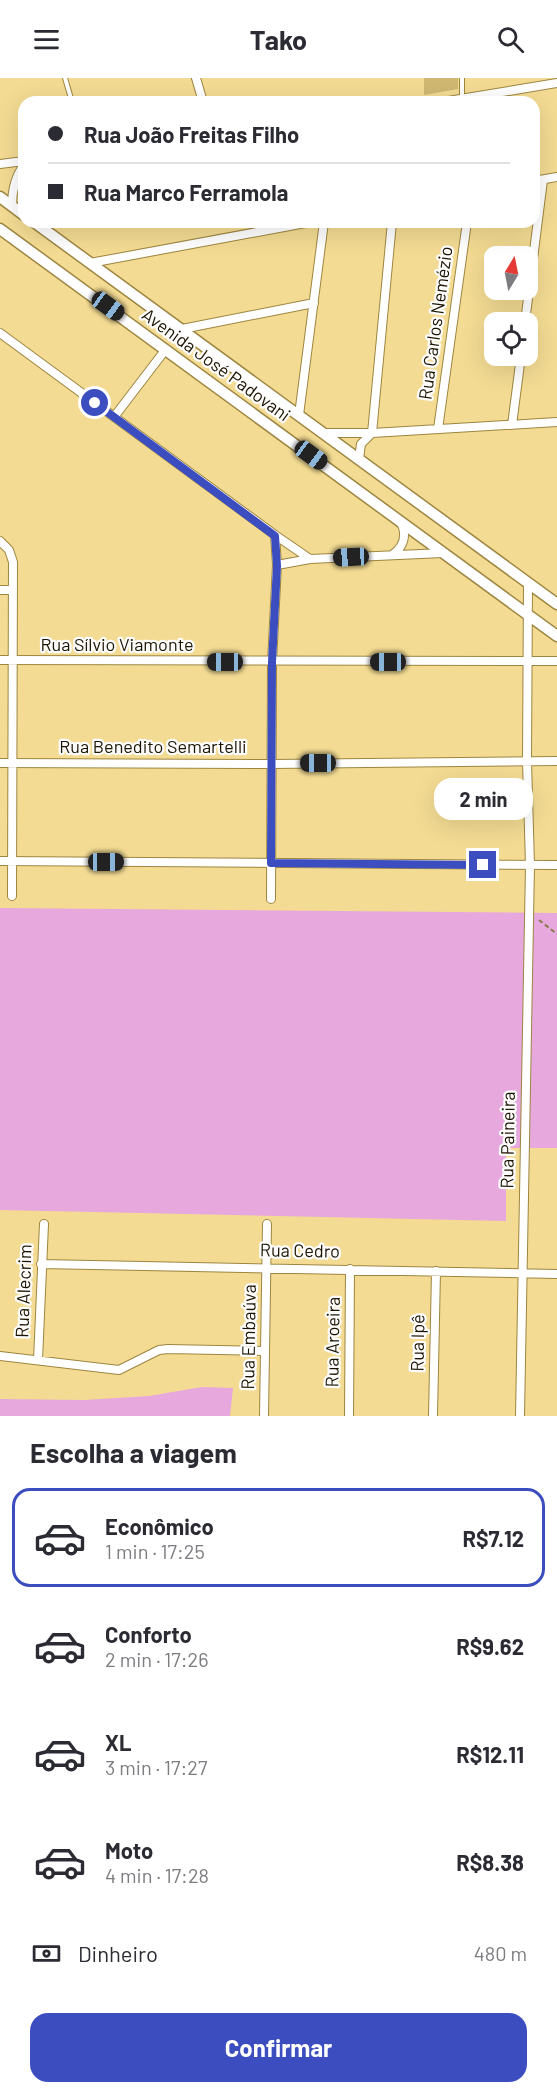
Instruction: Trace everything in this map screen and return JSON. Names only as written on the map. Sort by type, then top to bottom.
[{"type":"street","points":[[196,78],[201,96]]},
{"type":"street","points":[[480,96],[557,83]]},
{"type":"street","points":[[0,164],[18,163]]},
{"type":"street","points":[[12,206],[18,173]]},
{"type":"street","points":[[540,181],[557,177]]},
{"type":"street","points":[[0,197],[18,210]]},
{"type":"street","name":"Avenida José Padovani","points":[[42,228],[557,604]]},
{"type":"street","points":[[90,263],[279,228]]},
{"type":"street","points":[[298,415],[323,228]]},
{"type":"street","points":[[359,459],[361,444],[372,433],[391,228]]},
{"type":"street","name":"Rua Carlos Nemézio","points":[[438,429],[466,228]]},
{"type":"street","points":[[526,312],[534,228]]},
{"type":"street","name":"Avenida José Padovani","points":[[0,229],[557,636]]},
{"type":"street","points":[[182,329],[314,303]]},
{"type":"street","points":[[0,333],[275,536],[310,559]]},
{"type":"street","points":[[114,417],[166,349]]},
{"type":"street","points":[[512,425],[520,366]]},
{"type":"street","points":[[323,433],[372,433],[557,422]]},
{"type":"street","points":[[392,555],[397,552],[403,542],[404,532],[401,522]]},
{"type":"street","points":[[271,899],[272,662],[277,566],[275,536]]},
{"type":"street","points":[[0,541],[9,550],[13,562],[12,896]]},
{"type":"street","points":[[277,566],[310,559],[443,553]]},
{"type":"street","name":"Rua Paineira","points":[[520,1416],[530,865],[526,662],[529,616],[528,584]]},
{"type":"street","points":[[0,590],[12,590]]},
{"type":"street","name":"Rua Sílvio Viamonte","points":[[0,660],[557,661]]},
{"type":"street","name":"Rua Benedito Semartelli","points":[[0,763],[272,764],[557,761]]},
{"type":"street","points":[[0,861],[557,865]]},
{"type":"street","name":"Rua Alecrim","points":[[38,1360],[44,1224]]},
{"type":"street","name":"Rua Embaúva","points":[[264,1416],[267,1224]]},
{"type":"street","name":"Rua Cedro","points":[[41,1264],[557,1274]]},
{"type":"street","name":"Rua Aroeira","points":[[349,1416],[350,1269]]},
{"type":"street","name":"Rua Ipê","points":[[434,1416],[436,1271]]},
{"type":"street","points":[[0,1356],[119,1370],[159,1350],[266,1351]]},
{"type":"lane","points":[[65,78],[70,96]]},
{"type":"lane","points":[[462,78],[462,96]]},
{"type":"path","points":[[529,913],[557,934]]},
{"type":"shaded area","points":[[0,908],[557,913],[557,1148],[506,1148],[506,1221],[0,1210]]},
{"type":"shaded area","points":[[202,1387],[233,1388],[230,1416],[0,1416],[0,1399],[84,1400],[149,1396]]},
{"type":"building","points":[[424,78],[458,78],[458,89],[424,95]]},
{"type":"route","points":[[95,403],[275,536],[277,566],[272,662],[271,863],[483,865]]}]
